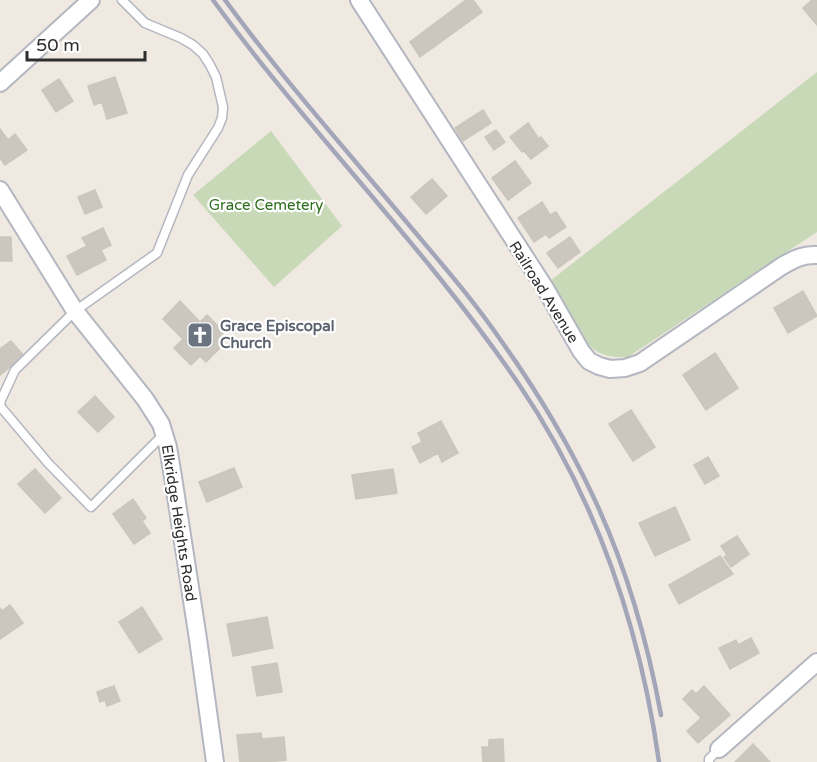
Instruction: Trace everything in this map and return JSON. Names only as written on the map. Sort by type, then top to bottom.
[{"type":"street","points":[[0,83],[91,0]]},
{"type":"street","name":"Railroad Avenue","points":[[359,0],[545,288],[589,361],[610,369],[625,368],[640,363],[782,266],[796,258],[810,254],[817,255]]},
{"type":"street","name":"Elkridge Heights Road","points":[[0,190],[75,311],[145,399],[164,434],[197,628],[215,762]]},
{"type":"street","points":[[714,755],[817,662]]},
{"type":"lane","points":[[122,0],[145,23],[181,38],[203,54],[216,77],[223,106],[222,118],[188,175],[157,253],[75,311],[15,370],[0,406],[48,463],[90,507],[164,434]]},
{"type":"green space","points":[[817,72],[817,232],[628,357],[607,356],[599,353],[582,336],[550,281]]},
{"type":"green space","name":"Grace Cemetery","points":[[271,131],[342,226],[274,287],[193,195]]},
{"type":"building","points":[[466,0],[473,0],[482,12],[420,57],[410,42]]},
{"type":"building","points":[[812,0],[817,0],[817,25],[803,8]]},
{"type":"building","points":[[115,77],[127,113],[107,119],[102,102],[94,105],[88,86]]},
{"type":"building","points":[[59,79],[73,101],[56,112],[42,90]]},
{"type":"building","points":[[483,110],[491,123],[463,141],[455,128]]},
{"type":"building","points":[[528,123],[539,139],[522,152],[510,137]]},
{"type":"building","points":[[0,129],[8,140],[15,134],[27,150],[5,165],[0,158]]},
{"type":"building","points":[[496,130],[505,142],[494,150],[485,137]]},
{"type":"building","points":[[541,137],[548,146],[531,159],[524,151]]},
{"type":"building","points":[[515,161],[531,183],[508,200],[492,178]]},
{"type":"building","points":[[432,179],[447,196],[426,214],[411,197]]},
{"type":"building","points":[[95,190],[102,207],[85,214],[78,197]]},
{"type":"building","points":[[542,202],[550,215],[556,212],[566,227],[549,238],[546,234],[534,242],[518,218]]},
{"type":"building","points":[[103,228],[111,245],[101,250],[106,260],[77,275],[67,256],[87,246],[82,238]]},
{"type":"building","points":[[0,237],[11,237],[12,261],[0,261]]},
{"type":"building","points":[[570,237],[580,252],[558,268],[547,253]]},
{"type":"building","points":[[803,291],[817,316],[788,333],[774,308]]},
{"type":"building","name":"Grace Episcopal Church","points":[[180,301],[200,322],[207,315],[224,332],[217,339],[223,345],[206,362],[200,356],[191,365],[174,348],[183,339],[163,319]]},
{"type":"building","points":[[11,341],[24,356],[0,375],[0,349]]},
{"type":"building","points":[[715,353],[738,388],[706,410],[683,375]]},
{"type":"building","points":[[95,396],[114,417],[98,432],[78,412]]},
{"type":"building","points":[[631,410],[655,447],[633,461],[609,424]]},
{"type":"building","points":[[441,421],[458,453],[442,462],[438,453],[420,463],[412,447],[422,442],[418,433]]},
{"type":"building","points":[[708,457],[719,476],[705,484],[694,465]]},
{"type":"building","points":[[234,468],[242,487],[207,502],[199,482]]},
{"type":"building","points":[[35,469],[61,498],[45,513],[18,484]]},
{"type":"building","points":[[393,469],[397,493],[356,499],[352,475]]},
{"type":"building","points":[[133,499],[146,518],[142,521],[150,533],[134,544],[113,514]]},
{"type":"building","points":[[675,507],[690,540],[655,556],[639,523]]},
{"type":"building","points":[[737,536],[749,554],[731,567],[724,557],[727,555],[721,546]]},
{"type":"building","points":[[720,556],[733,574],[679,604],[669,585]]},
{"type":"building","points":[[10,605],[23,623],[0,639],[0,608],[2,611]]},
{"type":"building","points":[[142,607],[162,639],[139,653],[119,622]]},
{"type":"building","points":[[267,617],[273,648],[233,656],[227,624]]},
{"type":"building","points":[[751,638],[759,653],[730,669],[719,648],[736,640],[738,645]]},
{"type":"building","points":[[277,663],[282,692],[257,696],[252,667]]},
{"type":"building","points":[[114,686],[120,701],[107,706],[105,700],[100,702],[97,692]]},
{"type":"building","points":[[704,686],[730,715],[698,743],[687,731],[701,718],[683,699],[692,690],[696,694]]},
{"type":"building","points":[[261,733],[262,739],[284,737],[286,760],[240,762],[237,735]]},
{"type":"building","points":[[503,739],[504,762],[483,762],[482,747],[489,747],[489,740]]},
{"type":"building","points":[[753,744],[770,762],[735,762]]},
{"type":"railway","points":[[213,0],[288,97],[445,285],[518,383],[545,426],[570,471],[610,564],[640,662],[659,762]]},
{"type":"railway","points":[[225,0],[292,86],[469,297],[539,397],[582,474],[615,547],[642,630],[661,715]]},
{"type":"place","name":"Grace Episcopal Church","points":[[200,335]]}]
